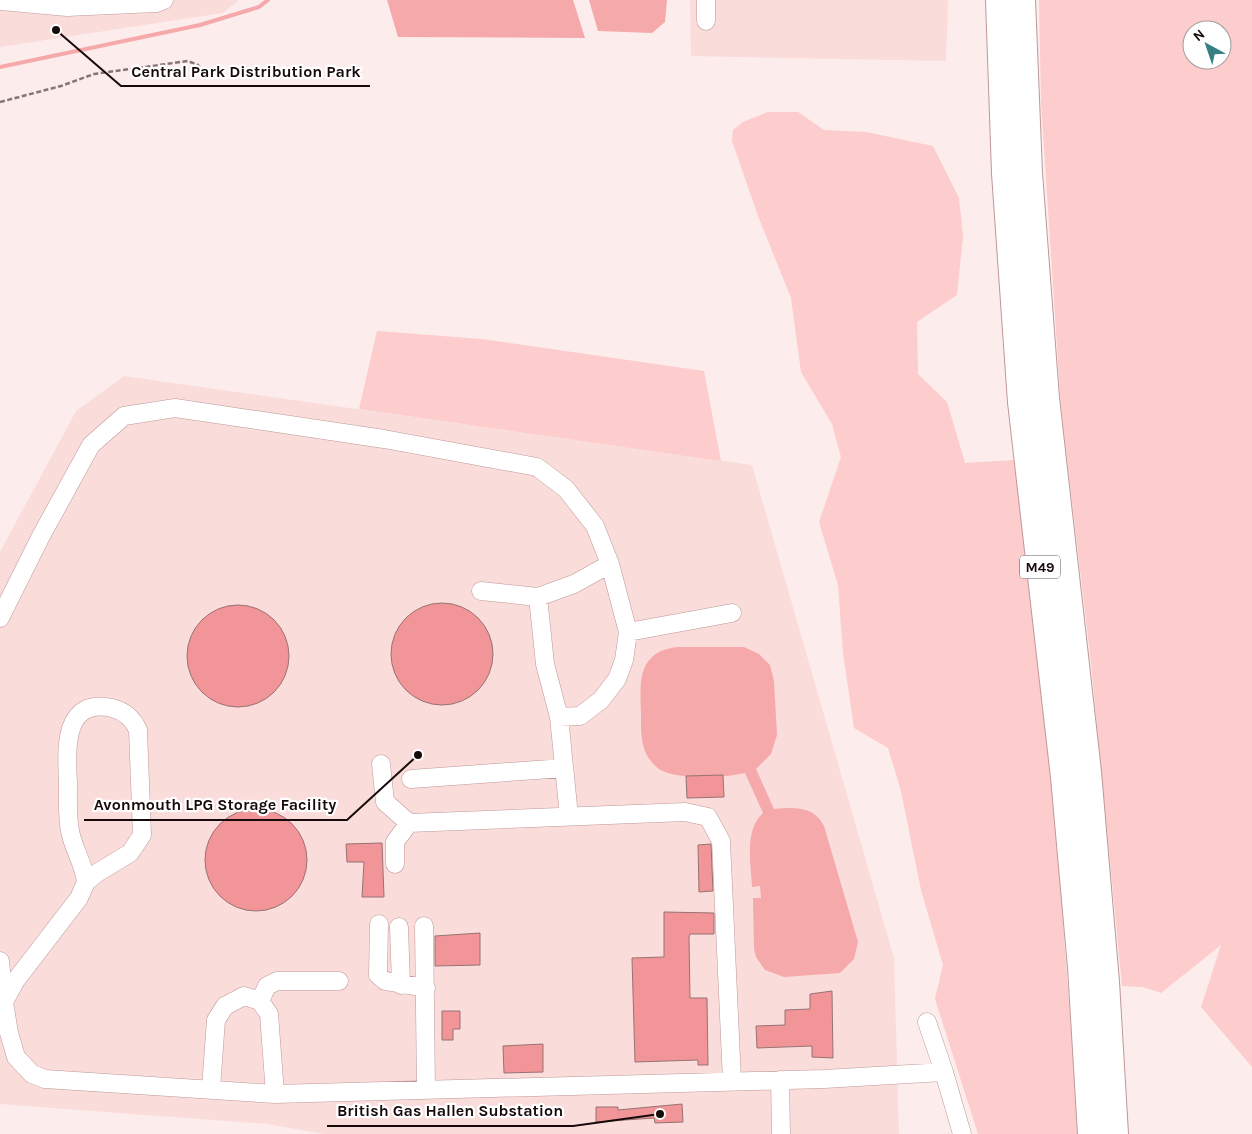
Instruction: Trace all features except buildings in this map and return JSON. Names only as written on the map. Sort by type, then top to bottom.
[{"type":"highway","name":"M49","points":[[999,0],[1005,173],[1021,402],[1064,777],[1081,967],[1091,1134]]},
{"type":"highway","name":"M49","points":[[1022,0],[1029,173],[1046,398],[1088,772],[1106,982],[1115,1134]]},
{"type":"street","points":[[5,1],[67,7],[156,3],[164,0]]},
{"type":"street","points":[[706,0],[706,22]]},
{"type":"street","points":[[0,618],[41,536],[91,445],[124,416],[175,408],[384,439],[537,467],[566,489],[595,526],[610,564],[628,632],[624,660],[617,679],[601,700],[580,716],[559,717]]},
{"type":"street","points":[[481,590],[538,597],[574,584],[610,564]]},
{"type":"street","points":[[538,597],[545,664],[559,717],[569,816]]},
{"type":"street","points":[[628,632],[732,613]]},
{"type":"street","points":[[4,1002],[16,980],[79,898],[86,882],[96,872],[130,853],[142,835],[138,730],[130,718],[112,708],[88,710],[75,720],[68,734],[70,830],[84,868],[86,882]]},
{"type":"street","points":[[381,764],[385,802],[409,823],[685,812],[708,817],[721,841],[732,1081]]},
{"type":"street","points":[[411,779],[564,768]]},
{"type":"street","points":[[395,864],[396,842],[409,823]]},
{"type":"street","points":[[379,924],[378,975],[386,982],[426,988]]},
{"type":"street","points":[[424,926],[426,1090]]},
{"type":"street","points":[[399,927],[401,985]]},
{"type":"street","points":[[0,961],[4,1002],[12,1046],[16,1057],[32,1074],[45,1078],[211,1088],[274,1094],[780,1080],[897,1076],[944,1072]]},
{"type":"street","points":[[260,1001],[267,986],[277,981],[339,981]]},
{"type":"street","points":[[211,1088],[216,1020],[225,1006],[244,996],[260,1001],[269,1014],[274,1094]]},
{"type":"street","points":[[927,1022],[962,1134]]},
{"type":"street","points":[[780,1080],[781,1134]]},
{"type":"path","points":[[0,102],[61,86],[94,74],[188,61],[198,65],[206,76]]},
{"type":"shaded area","points":[[0,0],[239,0],[223,13],[0,47]]},
{"type":"shaded area","points":[[387,0],[573,0],[585,38],[398,37]]},
{"type":"shaded area","points":[[589,0],[667,0],[665,22],[652,33],[598,31]]},
{"type":"shaded area","points":[[690,0],[948,0],[946,61],[691,56]]},
{"type":"shaded area","points":[[1039,0],[1252,0],[1252,1067],[1201,1007],[1221,945],[1161,993],[1143,987],[1122,986],[1091,663],[1061,407],[1041,102]]},
{"type":"shaded area","points":[[768,112],[798,112],[824,130],[866,132],[933,146],[959,198],[963,236],[957,295],[917,322],[918,374],[947,402],[965,463],[1016,460],[1051,757],[1077,1134],[978,1134],[935,999],[943,965],[921,890],[901,791],[888,748],[854,728],[843,653],[838,585],[819,522],[841,457],[832,424],[801,372],[791,298],[758,216],[732,141],[733,130],[743,122]]},
{"type":"shaded area","points":[[377,331],[482,339],[704,371],[721,461],[359,409]]},
{"type":"shaded area","points":[[124,376],[752,465],[894,958],[899,1134],[325,1134],[267,1124],[0,1104],[0,552],[76,411]]},
{"type":"shaded area","points":[[677,647],[744,647],[759,654],[770,665],[774,681],[777,735],[771,754],[756,769],[774,809],[796,808],[809,811],[820,819],[824,826],[858,942],[854,959],[840,973],[784,977],[765,970],[756,957],[754,949],[753,898],[761,898],[760,886],[752,887],[750,847],[753,828],[763,813],[745,773],[700,777],[666,773],[653,763],[645,751],[641,729],[641,680],[644,670],[654,655]]},
{"type":"waterway","points":[[0,67],[200,25],[259,7],[268,0]]},
{"type":"place","name":"Central Park Distribution Park","points":[[56,30]]},
{"type":"place","name":"Avonmouth LPG Storage Facility","points":[[418,755]]},
{"type":"place","name":"British Gas Hallen Substation","points":[[660,1114]]}]
